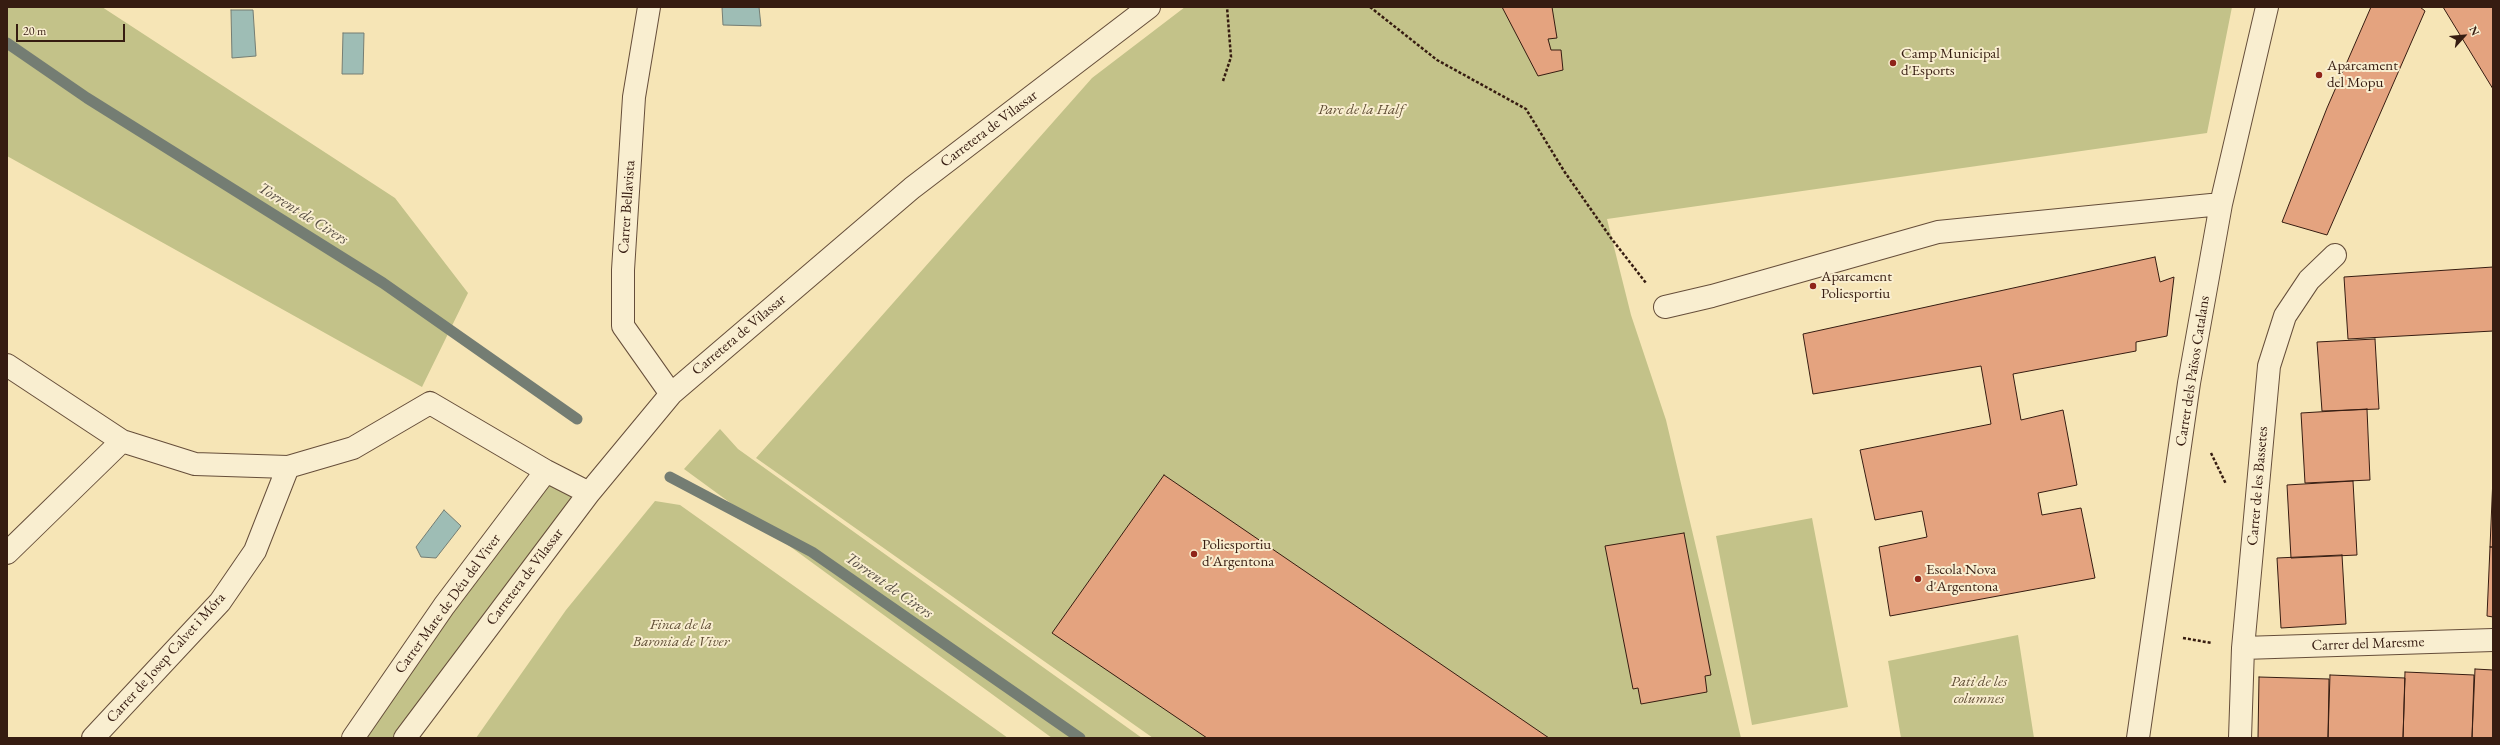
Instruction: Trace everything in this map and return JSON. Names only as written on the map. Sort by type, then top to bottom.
[{"type":"street","name":"Carrer Bellavista","points":[[649,7],[634,97],[622,270],[624,326],[671,394]]},
{"type":"street","name":"Carretera de Vilassar","points":[[405,738],[589,493],[671,394],[912,188],[1149,7]]},
{"type":"street","name":"Carrer dels Països Catalans","points":[[2138,738],[2189,384],[2221,204],[2268,7]]},
{"type":"street","points":[[1665,307],[1712,296],[1938,232],[2221,204]]},
{"type":"street","name":"Carrer de les Bassetes","points":[[2240,738],[2243,648],[2269,366],[2284,316],[2309,280],[2335,255]]},
{"type":"street","points":[[7,365],[122,441],[195,464],[288,467],[353,448],[430,403],[546,471],[589,493]]},
{"type":"street","points":[[7,553],[122,441]]},
{"type":"street","name":"Carrer de Josep Calvet i Móra","points":[[92,738],[220,602],[255,551],[288,467]]},
{"type":"street","name":"Carrer Mare de Déu del Viver","points":[[353,738],[444,606],[546,471]]},
{"type":"street","name":"Carrer del Maresme","points":[[2243,648],[2493,640]]},
{"type":"path","points":[[1223,81],[1231,57],[1227,7]]},
{"type":"path","points":[[1370,7],[1437,60],[1526,109],[1564,171],[1598,220],[1665,307]]},
{"type":"path","points":[[2209,450],[2230,491],[2256,509]]},
{"type":"path","points":[[2153,632],[2243,648]]},
{"type":"green space","points":[[7,7],[102,7],[395,198],[468,293],[422,387],[7,156]]},
{"type":"green space","name":"Parc de la Half","points":[[1185,7],[2232,7],[2207,133],[1607,219],[1631,315],[1666,420],[1741,738],[1153,738],[756,458],[1092,78]]},
{"type":"green space","points":[[720,429],[738,449],[1142,738],[1052,738],[684,469]]},
{"type":"green space","points":[[546,471],[589,493],[405,738],[353,738]]},
{"type":"green space","name":"Finca de la Baronia de Viver","points":[[655,501],[680,505],[1008,738],[476,738],[566,610]]},
{"type":"green space","points":[[1812,518],[1848,707],[1752,725],[1716,536]]},
{"type":"green space","name":"Pati de les columnes","points":[[2018,635],[2034,738],[1901,738],[1888,661]]},
{"type":"water","points":[[722,7],[759,7],[761,26],[723,25]]},
{"type":"water","points":[[231,10],[253,10],[256,56],[232,58]]},
{"type":"water","points":[[343,33],[364,33],[363,74],[342,74]]},
{"type":"water","points":[[444,510],[461,526],[436,558],[421,557],[416,547]]},
{"type":"building","points":[[1502,7],[1552,7],[1557,38],[1548,39],[1551,50],[1561,50],[1563,70],[1538,76]]},
{"type":"building","points":[[2371,7],[2420,7],[2425,11],[2327,235],[2282,222],[2327,108]]},
{"type":"building","points":[[2443,7],[2493,7],[2493,89]]},
{"type":"building","points":[[2155,257],[2160,282],[2174,277],[2167,336],[2136,342],[2136,351],[2013,374],[2021,420],[2063,410],[2077,485],[2038,493],[2042,515],[2081,508],[2095,578],[1890,616],[1879,547],[1927,537],[1922,511],[1875,520],[1860,450],[1991,424],[1981,366],[1813,394],[1803,334]]},
{"type":"building","points":[[2493,267],[2493,331],[2348,339],[2344,277]]},
{"type":"building","points":[[2375,339],[2379,409],[2322,411],[2317,342]]},
{"type":"building","points":[[2367,409],[2370,480],[2305,483],[2301,413]]},
{"type":"building","name":"Poliesportiu d'Argentona","points":[[1164,475],[1549,738],[1207,738],[1052,633]]},
{"type":"building","points":[[2493,477],[2493,547],[2490,547]]},
{"type":"building","points":[[2353,481],[2357,555],[2291,558],[2287,485]]},
{"type":"building","points":[[1684,533],[1711,675],[1705,676],[1707,692],[1641,704],[1638,688],[1633,689],[1605,546]]},
{"type":"building","points":[[2490,547],[2493,547],[2493,617],[2487,616]]},
{"type":"building","points":[[2342,555],[2346,624],[2281,628],[2277,558]]},
{"type":"building","points":[[2475,669],[2493,670],[2493,738],[2472,738]]},
{"type":"building","points":[[2405,672],[2474,675],[2472,738],[2403,738]]},
{"type":"building","points":[[2330,675],[2405,678],[2403,738],[2328,738]]},
{"type":"building","points":[[2259,677],[2329,679],[2328,738],[2258,738]]},
{"type":"waterway","name":"Torrent de Cirers","points":[[7,43],[87,98],[383,283],[577,419]]},
{"type":"waterway","name":"Torrent de Cirers","points":[[670,477],[812,552],[1080,738]]},
{"type":"place","name":"Camp Municipal d'Esports","points":[[1893,63]]},
{"type":"place","name":"Aparcament del Mopu","points":[[2319,75]]},
{"type":"place","name":"Aparcament Poliesportiu","points":[[1813,286]]},
{"type":"place","name":"Poliesportiu d'Argentona","points":[[1194,554]]},
{"type":"place","name":"Escola Nova d'Argentona","points":[[1918,579]]}]
